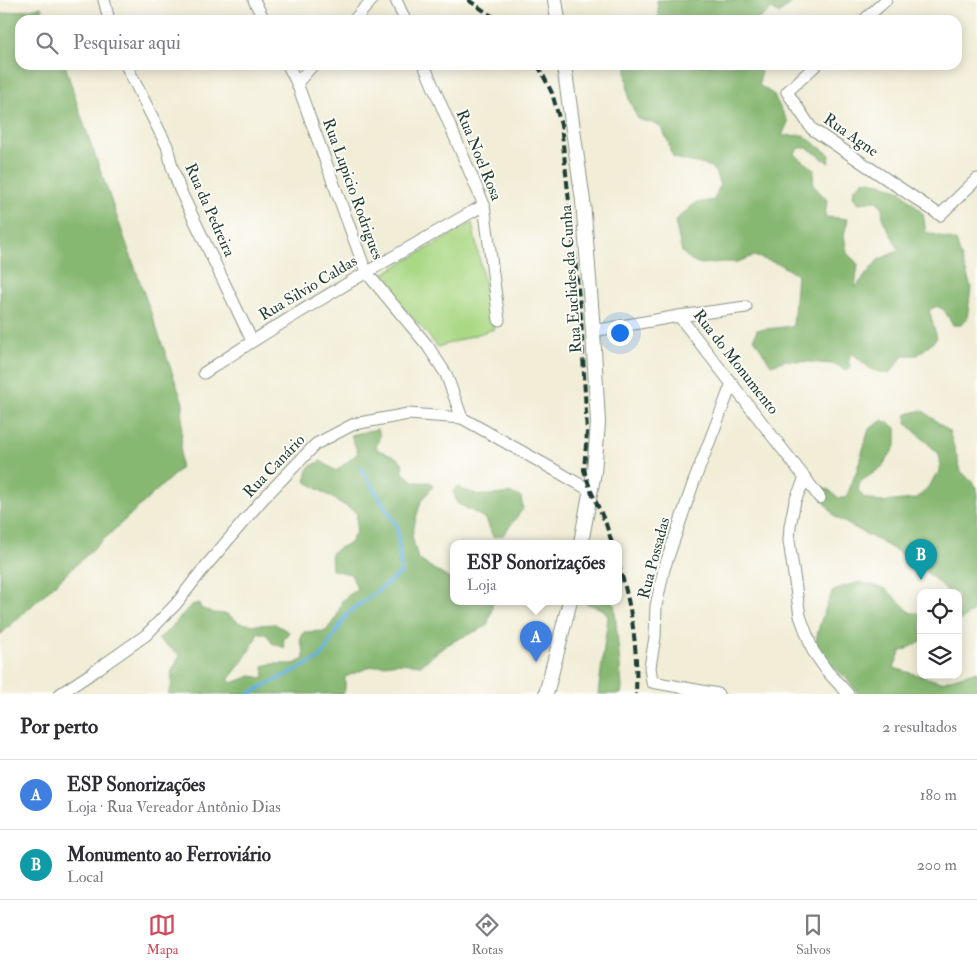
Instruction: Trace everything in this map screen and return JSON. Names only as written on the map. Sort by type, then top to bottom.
[{"type":"street","points":[[104,0],[108,15]]},
{"type":"street","points":[[254,0],[262,15]]},
{"type":"street","points":[[358,15],[372,0]]},
{"type":"street","points":[[396,0],[403,15]]},
{"type":"street","points":[[555,0],[557,15]]},
{"type":"street","points":[[870,15],[886,0]]},
{"type":"street","name":"Rua da Pedreira","points":[[129,70],[167,146],[180,190],[252,341]]},
{"type":"street","name":"Rua Lupicio Rodrigues","points":[[290,70],[297,83],[366,272],[427,345],[446,374],[462,418]]},
{"type":"street","points":[[297,83],[309,70]]},
{"type":"street","name":"Rua Noel Rosa","points":[[426,70],[484,205],[499,320]]},
{"type":"street","name":"Rua Euclides da Cunha","points":[[565,70],[584,201],[594,331],[598,423],[594,472],[582,540]]},
{"type":"street","name":"Rua Agne","points":[[810,70],[786,92],[812,129],[940,215],[977,179]]},
{"type":"street","name":"Rua Silvio Caldas","points":[[204,373],[252,341],[366,272],[484,205]]},
{"type":"street","points":[[678,316],[746,307]]},
{"type":"street","name":"Rua do Monumento","points":[[594,331],[678,316],[820,498]]},
{"type":"street","name":"Rua Possadas","points":[[718,694],[652,682],[650,667],[655,637],[656,606],[664,569],[693,484],[732,383]]},
{"type":"street","name":"Rua Canário","points":[[60,694],[146,635],[176,604],[261,501],[316,444],[354,424],[408,414],[462,418],[591,492]]},
{"type":"street","points":[[805,478],[795,501],[789,541],[800,616],[813,651],[848,694]]},
{"type":"street","points":[[546,694],[569,605]]},
{"type":"green space","points":[[657,0],[795,0],[779,14],[772,9],[764,15],[658,15]]},
{"type":"green space","points":[[41,7],[44,15],[15,15],[15,70],[67,70],[80,113],[183,403],[180,469],[0,635],[0,14]]},
{"type":"green space","points":[[761,70],[759,85],[773,94],[788,122],[782,136],[803,135],[830,155],[829,163],[808,148],[799,148],[794,154],[814,169],[813,185],[827,200],[825,217],[848,219],[844,235],[847,253],[858,264],[855,288],[878,260],[899,250],[883,220],[882,206],[876,201],[859,203],[853,197],[854,189],[864,180],[880,183],[901,191],[923,214],[926,232],[956,241],[971,287],[967,319],[961,325],[953,325],[944,310],[937,306],[929,310],[937,338],[918,355],[904,355],[889,374],[872,370],[852,353],[848,360],[851,367],[845,372],[839,366],[831,364],[787,360],[771,365],[754,338],[757,330],[793,326],[797,275],[779,264],[754,256],[737,262],[702,264],[691,261],[682,252],[675,221],[695,203],[714,200],[720,185],[715,172],[709,166],[674,158],[662,128],[638,119],[629,100],[626,71]]},
{"type":"green space","points":[[472,223],[494,329],[438,347],[376,278]]},
{"type":"green space","points":[[922,410],[949,431],[961,471],[977,487],[977,605],[971,613],[962,619],[962,589],[946,589],[919,566],[897,551],[835,517],[817,491],[820,487],[829,490],[839,498],[846,498],[857,470],[869,429],[883,420],[896,428],[896,445],[882,467],[860,482],[858,490],[863,497],[879,502],[916,499],[925,491],[940,470],[939,454],[906,423],[907,414]]},
{"type":"green space","points":[[377,429],[379,431],[379,439],[376,446],[378,450],[394,456],[402,462],[403,472],[412,480],[430,482],[433,486],[421,502],[412,536],[418,559],[450,578],[450,605],[492,605],[487,626],[447,645],[421,665],[398,663],[370,667],[345,677],[343,694],[168,694],[172,685],[171,673],[180,655],[158,639],[170,629],[191,605],[200,603],[200,608],[214,613],[227,614],[240,623],[255,625],[275,624],[289,632],[283,641],[285,648],[272,643],[267,635],[258,632],[249,652],[228,680],[232,683],[251,676],[264,678],[263,666],[294,664],[304,659],[304,651],[300,640],[304,632],[326,631],[337,616],[342,601],[357,588],[351,574],[332,570],[331,553],[350,543],[356,532],[357,513],[305,481],[309,467],[321,461],[336,471],[358,453],[351,435]]},
{"type":"green space","points":[[458,487],[481,495],[517,495],[521,497],[523,509],[503,535],[493,537],[486,519],[457,503],[453,491]]},
{"type":"green space","points":[[860,582],[886,589],[911,613],[917,613],[917,644],[900,652],[894,668],[917,675],[917,679],[931,679],[941,682],[951,679],[962,679],[962,676],[977,671],[977,694],[858,694],[844,676],[819,655],[816,646],[821,622],[832,592]]},
{"type":"green space","points":[[591,605],[614,605],[622,687],[621,694],[598,694],[608,617],[604,610]]},
{"type":"waterway","points":[[248,694],[320,658],[348,613],[401,573],[397,526],[361,468]]},
{"type":"railway","points":[[468,0],[490,15]]},
{"type":"railway","points":[[540,70],[552,93],[561,125],[581,317],[587,432],[584,470],[611,540]]},
{"type":"railway","points":[[622,577],[627,595],[635,644],[636,694]]},
{"type":"place","name":"Monumento ao Ferroviário","points":[[921,580]]},
{"type":"place","name":"ESP Sonorizações","points":[[536,662]]}]
